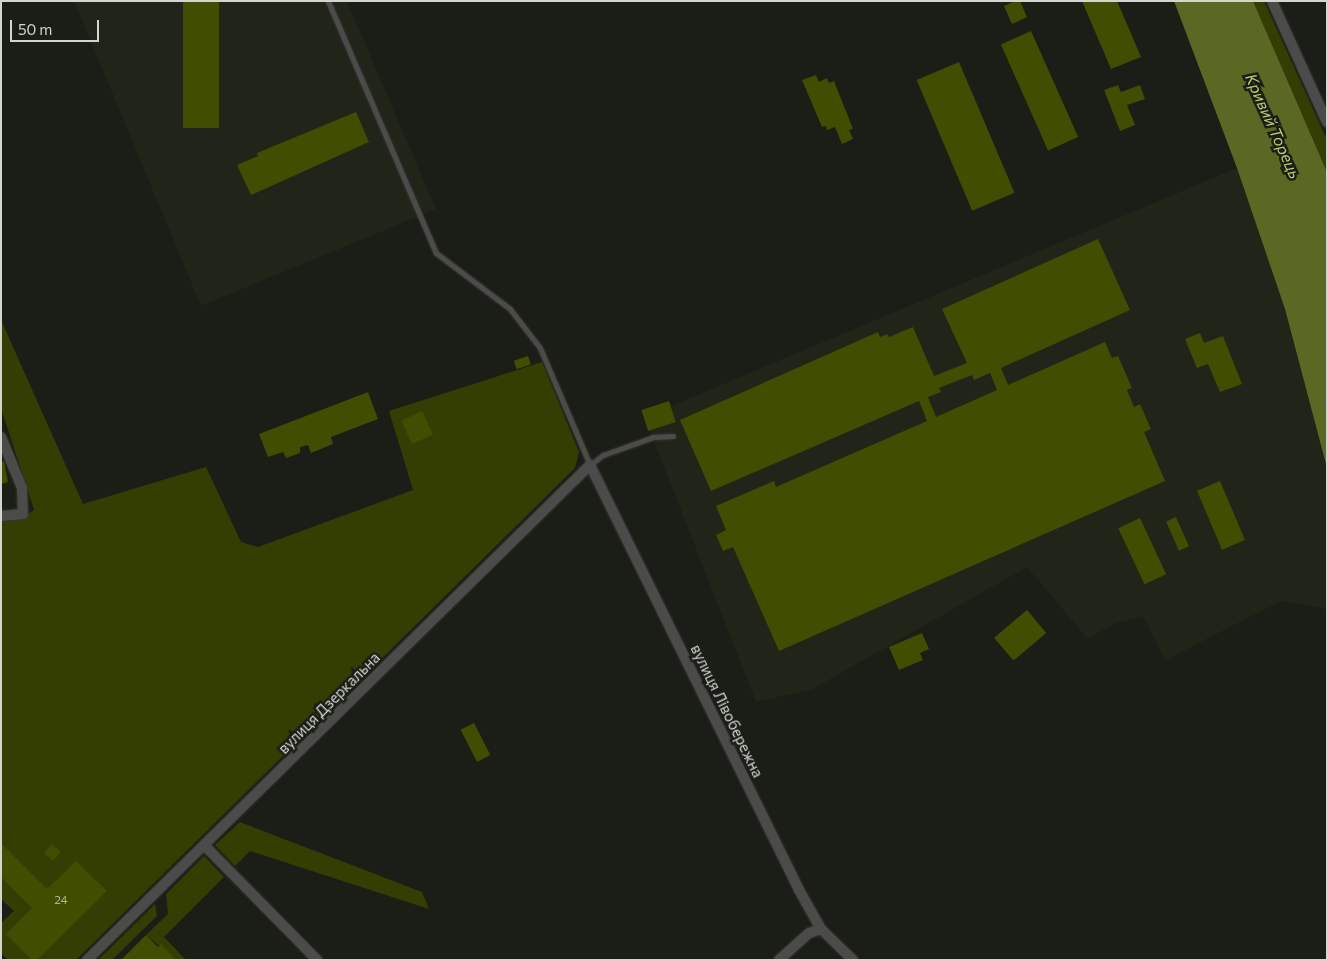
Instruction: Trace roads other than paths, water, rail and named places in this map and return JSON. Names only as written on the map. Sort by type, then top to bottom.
[{"type":"street","points":[[1272,1],[1327,122]]},
{"type":"street","points":[[1,437],[22,488],[23,514],[1,516]]},
{"type":"street","name":"вулиця Дзеркальна","points":[[87,960],[205,846],[590,464]]},
{"type":"street","name":"вулиця Лівобережна","points":[[590,464],[775,843],[821,929],[853,960]]},
{"type":"street","points":[[205,846],[317,960]]},
{"type":"street","points":[[779,960],[804,936],[821,929]]},
{"type":"lane","points":[[328,1],[436,253],[510,309],[540,348],[590,464],[603,455],[636,443],[673,436]]},
{"type":"water","name":"Кривий Торець","points":[[1174,1],[1253,1],[1327,172],[1327,468],[1285,309],[1237,168]]}]
